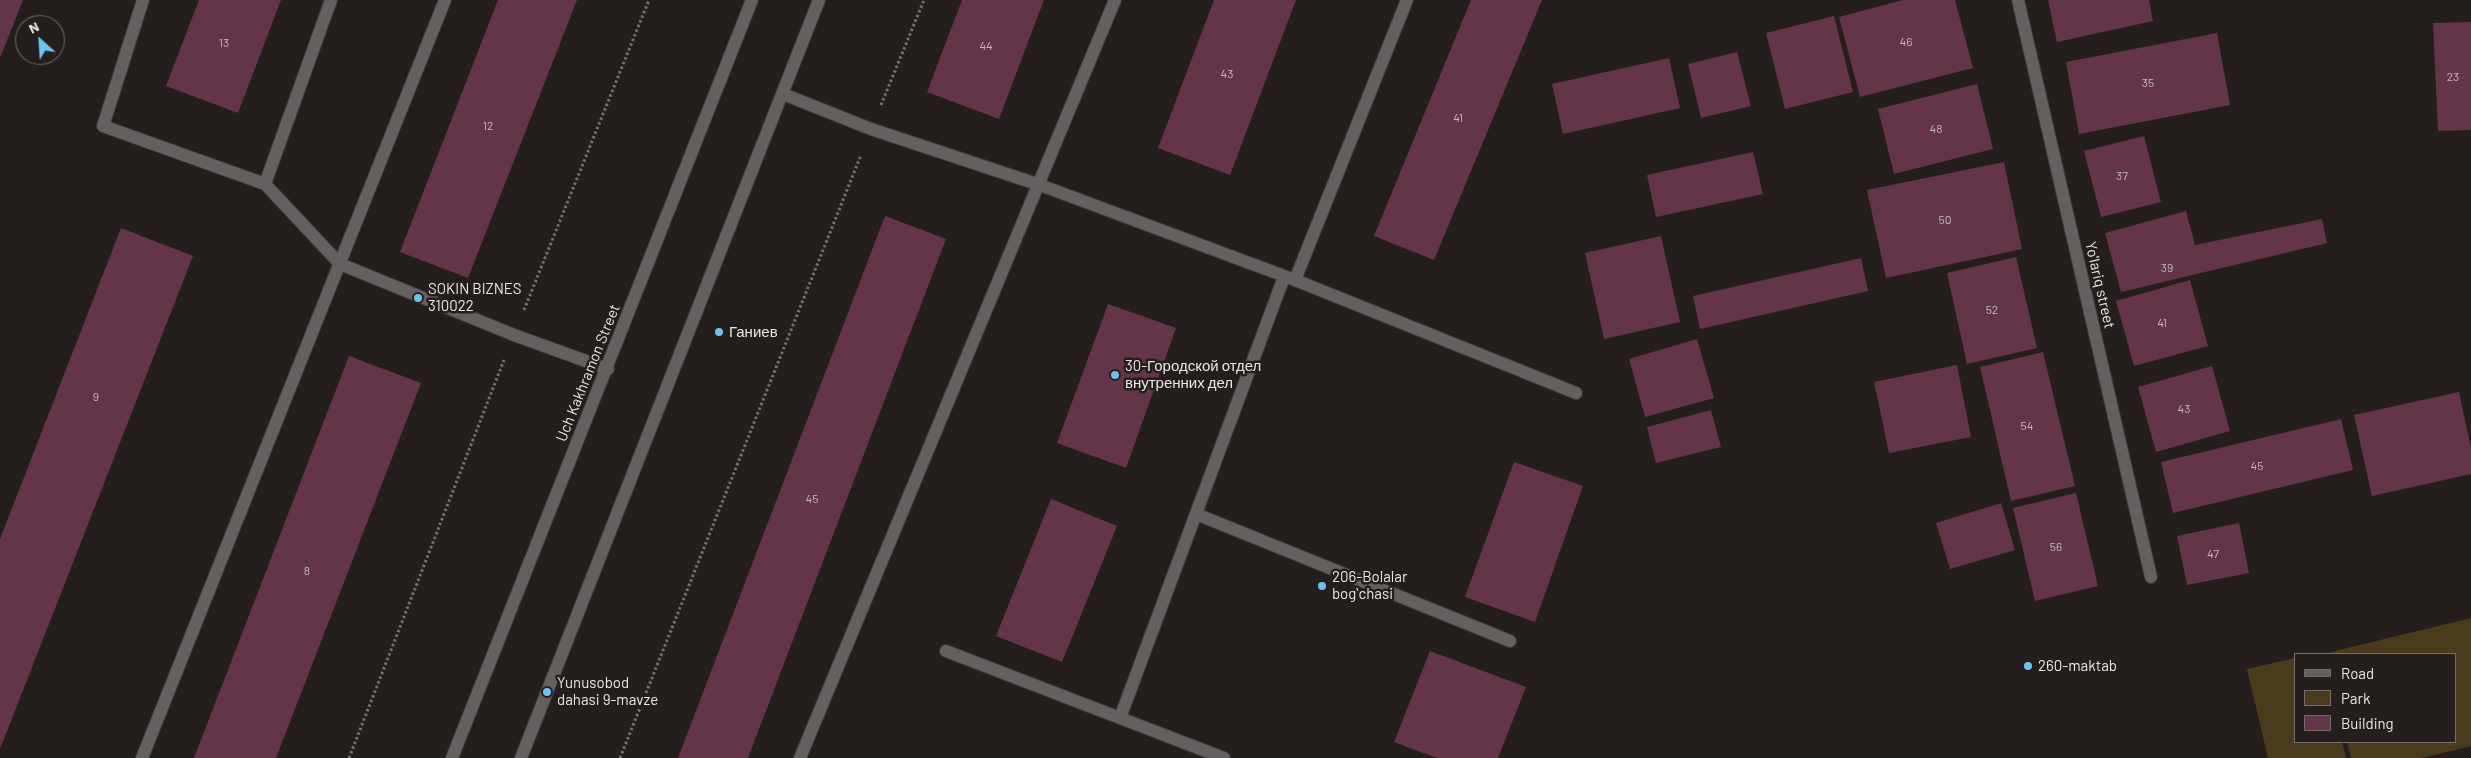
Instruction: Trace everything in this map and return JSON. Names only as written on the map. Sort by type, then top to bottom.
[{"type":"main road","points":[[143,0],[103,126],[265,184],[340,264],[514,335],[608,369]]},
{"type":"main road","points":[[265,184],[332,0]]},
{"type":"main road","points":[[142,758],[445,0]]},
{"type":"main road","name":"Uch Kakhramon Street","points":[[452,758],[608,369],[752,0]]},
{"type":"main road","points":[[521,758],[819,0]]},
{"type":"main road","points":[[800,758],[1115,0]]},
{"type":"main road","points":[[1120,718],[1196,514],[1289,278],[1407,0]]},
{"type":"main road","name":"Yo'lariq street","points":[[2018,0],[2151,577]]},
{"type":"main road","points":[[783,94],[872,129],[1040,184],[1289,278],[1576,393]]},
{"type":"main road","points":[[1196,514],[1510,641]]},
{"type":"main road","points":[[946,651],[1224,758]]},
{"type":"path","points":[[349,758],[514,335],[649,0]]},
{"type":"path","points":[[620,758],[924,0]]},
{"type":"green space","points":[[2471,618],[2471,746],[2422,758],[2351,758],[2347,743],[2456,743],[2456,653],[2327,653]]},
{"type":"green space","points":[[2294,658],[2294,743],[2342,743],[2346,758],[2268,758],[2247,669]]},
{"type":"building","points":[[0,0],[23,0],[17,15],[15,15],[15,20],[0,58]]},
{"type":"building","points":[[199,0],[281,0],[238,113],[166,86]]},
{"type":"building","points":[[498,0],[577,0],[468,278],[400,252]]},
{"type":"building","points":[[962,0],[1044,0],[999,119],[927,92]]},
{"type":"building","points":[[1214,0],[1296,0],[1230,175],[1158,148]]},
{"type":"building","points":[[1471,0],[1542,0],[1434,260],[1374,236]]},
{"type":"building","points":[[1903,0],[1955,0],[1973,68],[1860,97],[1839,17]]},
{"type":"building","points":[[2048,0],[2149,0],[2153,21],[2057,42]]},
{"type":"building","points":[[1834,16],[1853,92],[1785,109],[1766,33]]},
{"type":"building","points":[[2471,22],[2471,130],[2438,131],[2433,23]]},
{"type":"building","points":[[2217,33],[2230,105],[2079,134],[2066,62]]},
{"type":"building","points":[[1737,52],[1751,106],[1701,118],[1688,64]]},
{"type":"building","points":[[1669,58],[1680,108],[1563,134],[1552,84]]},
{"type":"building","points":[[1977,84],[1993,149],[1894,174],[1878,109]]},
{"type":"building","points":[[2144,136],[2161,202],[2101,217],[2084,151]]},
{"type":"building","points":[[1753,152],[1763,194],[1656,217],[1647,175]]},
{"type":"building","points":[[2004,162],[2022,249],[1886,278],[1867,190]]},
{"type":"building","points":[[2186,211],[2195,245],[2322,219],[2327,243],[2121,292],[2105,233]]},
{"type":"building","points":[[885,216],[946,239],[748,758],[678,758]]},
{"type":"building","points":[[121,228],[193,256],[0,749],[0,539]]},
{"type":"building","points":[[1661,236],[1680,322],[1604,339],[1585,253]]},
{"type":"building","points":[[2016,257],[2037,348],[1967,364],[1947,273]]},
{"type":"building","points":[[1861,258],[1868,291],[1700,329],[1693,296]]},
{"type":"building","points":[[2190,280],[2208,346],[2134,366],[2116,301]]},
{"type":"building","points":[[1108,304],[1176,328],[1126,468],[1057,443]]},
{"type":"building","points":[[1697,339],[1714,398],[1645,417],[1629,359]]},
{"type":"building","points":[[2043,352],[2075,486],[2011,501],[1980,367]]},
{"type":"building","points":[[349,356],[421,383],[276,758],[194,758]]},
{"type":"building","points":[[1957,365],[1971,437],[1889,453],[1874,382]]},
{"type":"building","points":[[2212,366],[2230,431],[2156,452],[2138,387]]},
{"type":"building","points":[[2459,392],[2471,448],[2471,474],[2372,496],[2354,415]]},
{"type":"building","points":[[1711,410],[1721,447],[1656,463],[1647,427]]},
{"type":"building","points":[[2341,419],[2353,470],[2173,513],[2161,462]]},
{"type":"building","points":[[1514,462],[1583,486],[1535,622],[1465,597]]},
{"type":"building","points":[[2076,493],[2098,586],[2035,601],[2013,508]]},
{"type":"building","points":[[1051,499],[1117,526],[1062,662],[996,636]]},
{"type":"building","points":[[2001,503],[2015,550],[1950,569],[1936,523]]},
{"type":"building","points":[[2239,523],[2249,573],[2187,585],[2177,536]]},
{"type":"building","points":[[1430,651],[1526,687],[1498,758],[1437,758],[1394,742]]},
{"type":"place","name":"SOKIN BIZNES 310022","points":[[418,298]]},
{"type":"place","name":"Ганиев","points":[[719,332]]},
{"type":"place","name":"30-Городской отдел внутренних дел","points":[[1115,375]]},
{"type":"place","name":"206-Bolalar bogʻchasi","points":[[1322,586]]},
{"type":"place","name":"260-maktab","points":[[2028,666]]},
{"type":"place","name":"Yunusobod dahasi 9-mavze","points":[[547,692]]}]
